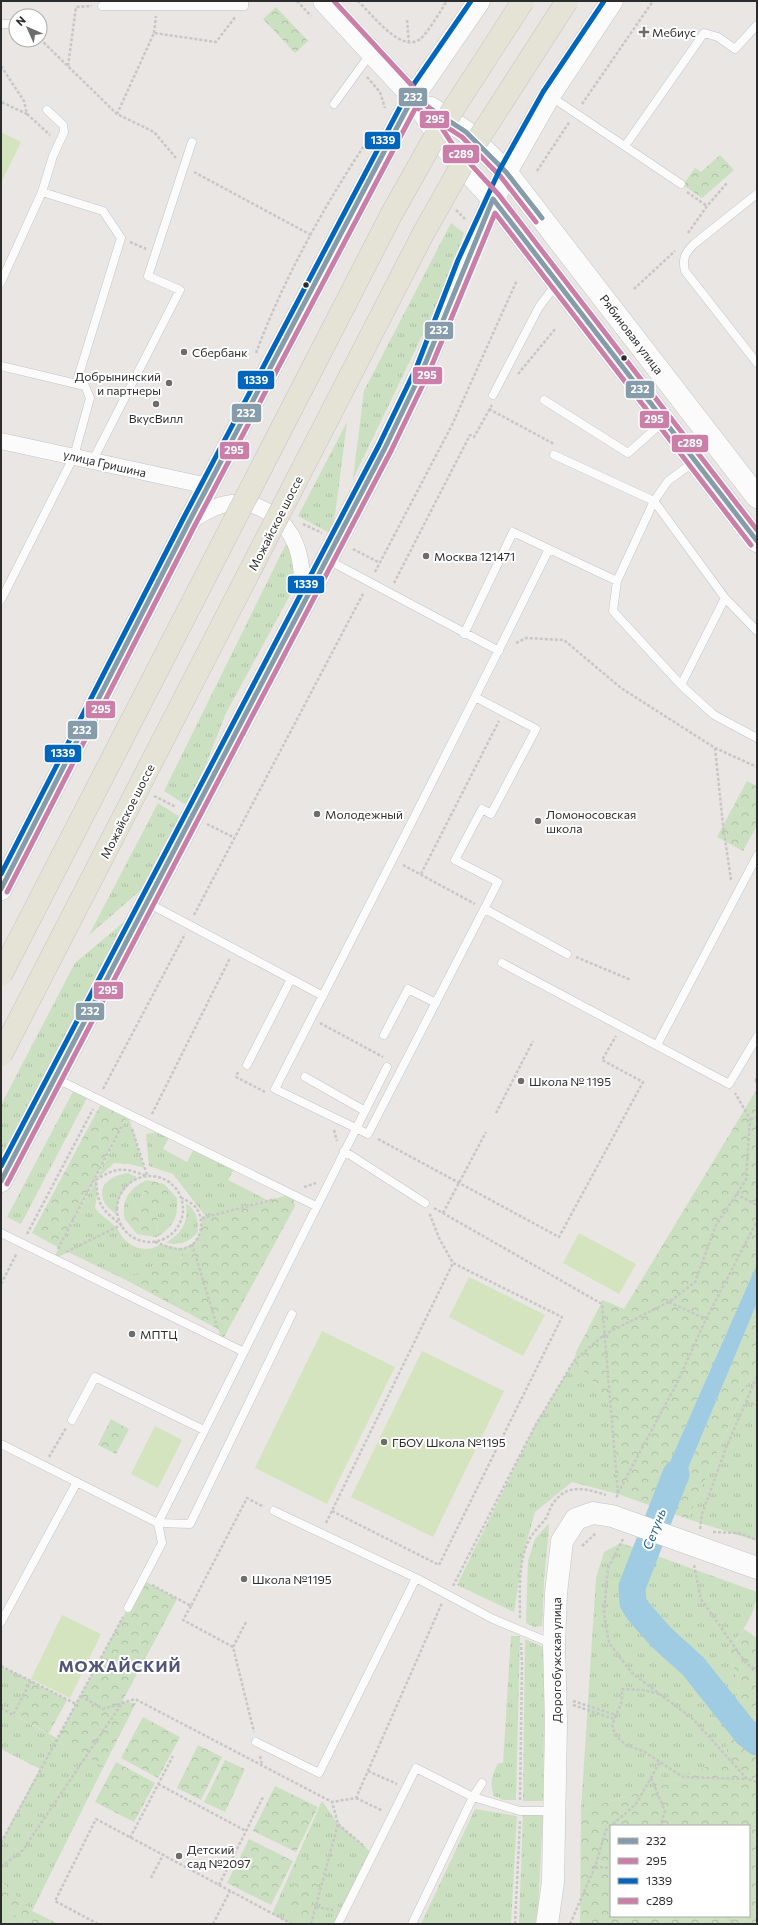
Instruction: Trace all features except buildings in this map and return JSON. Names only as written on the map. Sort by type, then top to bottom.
[{"type":"main road","points":[[1,889],[189,522],[413,97],[479,1]]},
{"type":"main road","points":[[1,975],[391,215],[432,142],[523,1]]},
{"type":"main road","name":"Можайское шоссе","points":[[1,1055],[423,234],[463,163],[567,1]]},
{"type":"main road","points":[[1,1181],[54,1078],[148,903],[385,448],[423,368],[492,199],[549,96],[612,1]]},
{"type":"main road","points":[[318,9],[366,60],[413,97],[447,149],[492,199],[757,541]]},
{"type":"main road","name":"Рябиновая улица","points":[[413,97],[466,132],[506,172],[757,497]]},
{"type":"main road","name":"Дорогобужская улица","points":[[547,1924],[553,1882],[556,1723],[554,1644],[556,1593],[562,1541],[576,1519],[593,1514],[612,1516],[628,1532],[692,1537],[757,1568]]},
{"type":"street","name":"улица Гришина","points":[[1,441],[208,486]]},
{"type":"street","points":[[189,522],[209,510],[225,504],[242,502],[258,506],[272,514],[285,526],[296,544],[301,567],[303,604]]},
{"type":"lane","points":[[102,6],[244,3]]},
{"type":"lane","points":[[625,146],[704,33],[718,37],[735,49],[757,25]]},
{"type":"lane","points":[[334,104],[366,60]]},
{"type":"lane","points":[[549,96],[681,184]]},
{"type":"lane","points":[[1,282],[42,192],[52,156],[64,132],[63,125],[47,110]]},
{"type":"lane","points":[[92,460],[180,290],[148,276],[192,142]]},
{"type":"lane","points":[[42,192],[103,211],[120,238],[76,384]]},
{"type":"lane","points":[[757,194],[690,248],[686,252],[683,262],[685,271],[757,362]]},
{"type":"lane","points":[[493,395],[539,307],[557,282]]},
{"type":"lane","points":[[1,366],[85,386],[90,398],[74,456],[1,600]]},
{"type":"lane","points":[[544,400],[628,453],[664,421]]},
{"type":"lane","points":[[554,455],[654,501],[725,598],[757,631]]},
{"type":"lane","points":[[695,461],[668,481],[654,501],[617,581],[612,611],[681,685],[714,715],[757,738]]},
{"type":"lane","points":[[464,634],[513,532],[617,581]]},
{"type":"lane","points":[[475,697],[536,729],[491,814],[482,810],[455,860],[498,882],[368,1134],[275,1089],[392,859],[475,697],[499,651],[549,549]]},
{"type":"lane","points":[[327,560],[464,634],[499,651]]},
{"type":"lane","points":[[681,685],[725,598]]},
{"type":"lane","points":[[656,1045],[757,856]]},
{"type":"lane","points":[[148,903],[323,996]]},
{"type":"lane","points":[[485,909],[567,954]]},
{"type":"lane","points":[[502,963],[621,1025],[729,1084],[757,1037]]},
{"type":"lane","points":[[247,1065],[291,979]]},
{"type":"lane","points":[[384,1035],[408,989],[436,1003]]},
{"type":"lane","points":[[128,1608],[162,1543],[158,1523],[387,1067]]},
{"type":"lane","points":[[305,1077],[365,1111]]},
{"type":"lane","points":[[54,1078],[316,1206]]},
{"type":"lane","points":[[344,1151],[425,1203]]},
{"type":"lane","points":[[1,1233],[244,1352]]},
{"type":"lane","points":[[1,1444],[158,1523],[190,1524],[292,1314]]},
{"type":"lane","points":[[72,1420],[95,1377],[204,1430]]},
{"type":"lane","points":[[1,1622],[76,1482]]},
{"type":"lane","points":[[274,1511],[416,1578],[520,1631],[554,1644]]},
{"type":"lane","points":[[256,1742],[319,1773],[416,1578]]},
{"type":"lane","points":[[338,1924],[416,1768],[473,1797],[520,1811],[554,1811]]},
{"type":"lane","points":[[412,1924],[473,1797],[482,1783]]},
{"type":"path","points":[[297,1],[318,9]]},
{"type":"path","points":[[358,1],[395,38],[409,43],[420,39],[447,1]]},
{"type":"path","points":[[538,171],[575,113],[653,1]]},
{"type":"path","points":[[154,33],[216,42],[244,3]]},
{"type":"path","points":[[68,66],[76,7],[102,6]]},
{"type":"path","points":[[117,114],[154,33],[157,6]]},
{"type":"path","points":[[407,20],[409,43]]},
{"type":"path","points":[[48,47],[117,114],[154,132],[184,167],[311,235]]},
{"type":"path","points":[[366,60],[386,106],[382,113]]},
{"type":"path","points":[[1,66],[24,100],[27,114]]},
{"type":"path","points":[[1,102],[27,114],[59,143]]},
{"type":"path","points":[[254,357],[271,313],[311,235],[343,176],[376,126]]},
{"type":"path","points":[[685,237],[707,206],[727,183]]},
{"type":"path","points":[[681,184],[686,192],[707,206]]},
{"type":"path","points":[[120,238],[156,254]]},
{"type":"path","points":[[634,289],[677,249]]},
{"type":"path","points":[[369,582],[452,425],[517,280]]},
{"type":"path","points":[[518,375],[556,328]]},
{"type":"path","points":[[400,586],[394,583],[470,435],[474,437],[489,409],[494,404]]},
{"type":"path","points":[[489,409],[559,447],[554,455]]},
{"type":"path","points":[[499,651],[526,638],[564,640],[621,688],[715,748],[757,767]]},
{"type":"path","points":[[421,874],[504,712]]},
{"type":"path","points":[[715,748],[723,825],[734,899]]},
{"type":"path","points":[[392,859],[485,909]]},
{"type":"path","points":[[185,933],[192,936]]},
{"type":"path","points":[[224,954],[237,961]]},
{"type":"path","points":[[567,954],[631,980]]},
{"type":"path","points":[[152,1114],[230,957]]},
{"type":"path","points":[[311,1018],[403,1067]]},
{"type":"path","points":[[379,1140],[559,1237],[643,1082],[602,1060],[621,1025]]},
{"type":"path","points":[[496,1113],[533,1041]]},
{"type":"path","points":[[239,1070],[236,1077],[270,1095]]},
{"type":"path","points":[[356,1798],[444,1599],[449,1596],[535,1426],[574,1361],[605,1334],[669,1302],[695,1282],[716,1225],[746,1180],[750,1119],[729,1084]]},
{"type":"path","points":[[103,1089],[110,1093]]},
{"type":"path","points":[[145,1110],[159,1118]]},
{"type":"path","points":[[128,1115],[147,1176]]},
{"type":"path","points":[[53,1259],[96,1180],[128,1115]]},
{"type":"path","points":[[750,1119],[757,1118]]},
{"type":"path","points":[[333,1128],[337,1141],[333,1148]]},
{"type":"path","points":[[442,1213],[486,1132]]},
{"type":"path","points":[[96,1180],[110,1171],[128,1169],[147,1176]]},
{"type":"path","points":[[121,1225],[117,1215],[117,1205],[120,1195],[132,1181],[147,1176],[158,1176],[168,1181],[176,1188],[181,1198],[183,1207],[179,1226],[172,1234],[155,1242]]},
{"type":"path","points":[[298,1188],[315,1184],[319,1176]]},
{"type":"path","points":[[96,1180],[97,1196],[102,1209],[121,1225],[127,1233],[135,1239],[145,1242],[155,1242],[181,1249],[192,1244],[200,1235],[202,1218],[196,1208],[181,1198]]},
{"type":"path","points":[[202,1218],[292,1194]]},
{"type":"path","points":[[736,1194],[757,1205]]},
{"type":"path","points":[[425,1203],[602,1304],[618,1494]]},
{"type":"path","points":[[332,1511],[439,1565],[562,1317],[453,1263],[439,1238],[425,1203]]},
{"type":"path","points":[[616,1499],[677,1383],[706,1319],[757,1221]]},
{"type":"path","points":[[53,1259],[121,1225]]},
{"type":"path","points":[[192,1244],[222,1341]]},
{"type":"path","points":[[321,1532],[453,1263]]},
{"type":"path","points":[[669,1302],[706,1319]]},
{"type":"path","points":[[692,1537],[726,1448],[757,1376]]},
{"type":"path","points":[[746,1402],[757,1405]]},
{"type":"path","points":[[52,1452],[72,1420]]},
{"type":"path","points":[[232,1647],[183,1620],[247,1498],[274,1511]]},
{"type":"path","points":[[515,1924],[520,1811],[522,1664],[520,1600],[523,1555],[532,1535],[546,1518],[554,1502]]},
{"type":"path","points":[[706,1531],[739,1533],[757,1540]]},
{"type":"path","points":[[628,1532],[608,1568],[604,1612],[609,1643],[632,1672],[693,1720],[747,1779]]},
{"type":"path","points":[[694,1565],[701,1599],[746,1663],[757,1671]]},
{"type":"path","points":[[153,1586],[191,1606]]},
{"type":"path","points":[[1,1843],[128,1608]]},
{"type":"path","points":[[246,1622],[232,1647],[262,1765]]},
{"type":"path","points":[[1,1666],[76,1704]]},
{"type":"path","points":[[1,1708],[13,1714],[31,1681]]},
{"type":"path","points":[[662,1695],[643,1690],[622,1689],[622,1700],[612,1725],[615,1735],[626,1745],[643,1751],[683,1777],[747,1779],[757,1782]]},
{"type":"path","points":[[81,1696],[103,1708],[135,1699],[332,1802],[356,1798],[383,1811]]},
{"type":"path","points":[[1,1867],[23,1850],[122,1703],[135,1699]]},
{"type":"path","points":[[572,1701],[616,1715]]},
{"type":"path","points":[[572,1705],[614,1719]]},
{"type":"path","points":[[130,1838],[173,1756]]},
{"type":"path","points":[[612,1825],[636,1804],[660,1762]]},
{"type":"path","points":[[368,1771],[397,1785]]},
{"type":"path","points":[[651,1777],[665,1811],[660,1825]]},
{"type":"path","points":[[158,1784],[246,1831]]},
{"type":"path","points":[[219,1885],[263,1797]]},
{"type":"path","points":[[311,1924],[338,1824],[332,1802]]},
{"type":"path","points":[[98,1924],[55,1901],[96,1819],[292,1924]]},
{"type":"path","points":[[338,1824],[373,1854]]},
{"type":"path","points":[[570,1924],[595,1867],[606,1830],[610,1827]]},
{"type":"path","points":[[151,1878],[163,1855]]},
{"type":"path","points":[[595,1867],[610,1868]]},
{"type":"path","points":[[213,1924],[230,1891]]},
{"type":"path","points":[[316,1907],[344,1912]]},
{"type":"green space","points":[[276,7],[308,41],[295,53],[263,19]]},
{"type":"green space","points":[[1,132],[21,142],[1,183]]},
{"type":"green space","points":[[720,155],[734,170],[702,198],[683,185],[695,168],[701,172]]},
{"type":"green space","points":[[451,223],[464,233],[447,284],[353,479],[364,391]]},
{"type":"green space","points":[[347,422],[335,515],[330,533],[298,516]]},
{"type":"green space","points":[[288,540],[292,555],[293,568],[293,582],[289,597],[226,713],[202,774],[186,805],[164,791]]},
{"type":"green space","points":[[747,781],[757,786],[757,825],[743,851],[717,837]]},
{"type":"green space","points":[[158,803],[180,817],[142,889],[89,935]]},
{"type":"green space","points":[[124,922],[1,1160],[1,1105],[75,963]]},
{"type":"green space","points":[[75,1088],[88,1096],[21,1224],[7,1217]]},
{"type":"green space","points":[[757,1089],[757,1264],[672,1457],[654,1506],[674,1512],[682,1483],[757,1303],[757,1360],[688,1519],[618,1494],[611,1408],[597,1386],[574,1361],[576,1352],[603,1300],[624,1309]]},
{"type":"green space","points":[[102,1102],[128,1115],[59,1248],[32,1233]]},
{"type":"green space","points":[[128,1115],[144,1168],[130,1164],[114,1163],[96,1180]]},
{"type":"green space","points":[[158,1132],[169,1137],[163,1149],[187,1162],[194,1149],[234,1169],[228,1180],[267,1200],[206,1217],[173,1174],[149,1166],[146,1134]]},
{"type":"green space","points":[[128,1173],[138,1178],[128,1185],[122,1194],[118,1203],[117,1215],[105,1204],[102,1193],[103,1188],[109,1180]]},
{"type":"green space","points":[[96,1180],[97,1196],[95,1208],[116,1227],[129,1243],[143,1249],[156,1247],[161,1244],[181,1249],[192,1244],[177,1263],[163,1261],[126,1280],[68,1252],[53,1259]]},
{"type":"green space","points":[[147,1180],[141,1203],[124,1218],[124,1205],[128,1194],[136,1186]]},
{"type":"green space","points":[[147,1180],[164,1184],[177,1198],[158,1211],[157,1237],[137,1234],[124,1218],[141,1203]]},
{"type":"green space","points":[[292,1194],[295,1206],[222,1341],[218,1329],[126,1280],[163,1261],[177,1263],[200,1235],[202,1218]]},
{"type":"green space","points":[[177,1198],[177,1211],[174,1221],[157,1237],[158,1211]]},
{"type":"green space","points":[[186,1203],[195,1212],[198,1223],[198,1232],[187,1241],[176,1244],[166,1243],[177,1235],[185,1222]]},
{"type":"green space","points":[[579,1233],[636,1264],[619,1294],[563,1263]]},
{"type":"green space","points":[[469,1277],[545,1315],[523,1356],[449,1317]]},
{"type":"green space","points":[[322,1331],[395,1367],[327,1504],[255,1468]]},
{"type":"green space","points":[[422,1351],[504,1391],[433,1537],[351,1497]]},
{"type":"green space","points":[[757,1360],[757,1541],[688,1519]]},
{"type":"green space","points":[[574,1361],[597,1386],[611,1408],[618,1494],[572,1482],[535,1512],[523,1555],[514,1612],[457,1585],[535,1426]]},
{"type":"green space","points":[[111,1419],[129,1429],[116,1454],[98,1445]]},
{"type":"green space","points":[[155,1426],[182,1440],[158,1488],[131,1474]]},
{"type":"green space","points":[[548,1524],[542,1626],[534,1627],[526,1623],[528,1561],[535,1539]]},
{"type":"green space","points":[[621,1543],[757,1592],[756,1600],[747,1623],[728,1651],[739,1683],[725,1759],[664,1785],[581,1810],[596,1578],[604,1552]]},
{"type":"green space","points":[[143,1580],[177,1599],[122,1702],[136,1703],[104,1766],[56,1741]]},
{"type":"green space","points":[[62,1615],[101,1634],[70,1698],[31,1679]]},
{"type":"green space","points":[[744,1629],[757,1638],[757,1924],[580,1924],[581,1810],[664,1785],[725,1759],[739,1683],[728,1651]]},
{"type":"green space","points":[[511,1636],[520,1636],[516,1800],[503,1800],[494,1796],[491,1783],[498,1763],[503,1763]]},
{"type":"green space","points":[[525,1639],[545,1648],[543,1801],[523,1801]]},
{"type":"green space","points":[[1,1666],[31,1681],[13,1715],[57,1738],[56,1741],[104,1766],[32,1911],[3,1883],[1,1886],[1,1842],[40,1769],[1,1749]]},
{"type":"green space","points":[[31,1681],[67,1700],[49,1733],[13,1715]]},
{"type":"green space","points":[[143,1717],[180,1737],[158,1778],[121,1758]]},
{"type":"green space","points":[[198,1745],[222,1757],[201,1800],[177,1788]]},
{"type":"green space","points":[[225,1760],[245,1769],[225,1812],[204,1802]]},
{"type":"green space","points":[[116,1762],[155,1783],[134,1822],[95,1802]]},
{"type":"green space","points":[[275,1786],[318,1807],[296,1852],[253,1831]]},
{"type":"green space","points":[[322,1801],[338,1824],[373,1854],[338,1924],[292,1924],[272,1914]]},
{"type":"green space","points":[[475,1809],[517,1816],[511,1924],[421,1924]]},
{"type":"green space","points":[[523,1813],[543,1816],[538,1909],[535,1924],[519,1924]]},
{"type":"green space","points":[[249,1839],[293,1861],[271,1905],[227,1883]]},
{"type":"green space","points":[[307,1857],[323,1864],[309,1920],[284,1907]]},
{"type":"green space","points":[[3,1883],[32,1911],[59,1924],[29,1924],[1,1907],[1,1886]]},
{"type":"green space","points":[[1,1907],[29,1924],[1,1924]]},
{"type":"water","points":[[757,1264],[757,1303],[682,1483],[674,1512],[654,1506],[672,1457]]},
{"type":"waterway","name":"Сетунь","points":[[676,1474],[632,1587],[633,1603],[662,1638],[693,1666],[747,1734],[757,1742]]},
{"type":"transit line","name":"с289","points":[[334,1],[418,92],[453,145],[499,195],[757,530]]},
{"type":"transit line","name":"1339","points":[[1,874],[183,519],[407,94],[471,1]]},
{"type":"transit line","name":"1339","points":[[1,1166],[379,445],[417,366],[458,260],[500,169],[543,92],[604,1]]},
{"type":"transit line","name":"232","points":[[1,889],[189,522],[413,97],[466,132],[506,172],[542,218]]},
{"type":"transit line","name":"295","points":[[7,892],[195,525],[416,107],[462,137],[501,177],[536,222]]},
{"type":"transit line","name":"232","points":[[1,1181],[385,448],[423,369],[493,199],[757,541]]},
{"type":"transit line","name":"295","points":[[7,1184],[391,451],[429,372],[495,213],[751,545]]},
{"type":"place","name":"Мебиус","points":[[644,32]]},
{"type":"place","name":"Сбербанк","points":[[184,352]]},
{"type":"place","name":"Добрынинский и партнеры","points":[[169,383]]},
{"type":"place","name":"ВкусВилл","points":[[156,404]]},
{"type":"place","name":"Москва 121471","points":[[426,556]]},
{"type":"place","name":"Молодежный","points":[[317,814]]},
{"type":"place","name":"Ломоносовская школа","points":[[538,821]]},
{"type":"place","name":"Школа № 1195","points":[[521,1081]]},
{"type":"place","name":"МПТЦ","points":[[132,1334]]},
{"type":"place","name":"ГБОУ Школа №1195","points":[[384,1442]]},
{"type":"place","name":"Школа №1195","points":[[244,1579]]},
{"type":"place","name":"Детский сад №2097","points":[[179,1856]]},
{"type":"district","name":"МОЖАЙСКИЙ","points":[[120,1665]]}]
